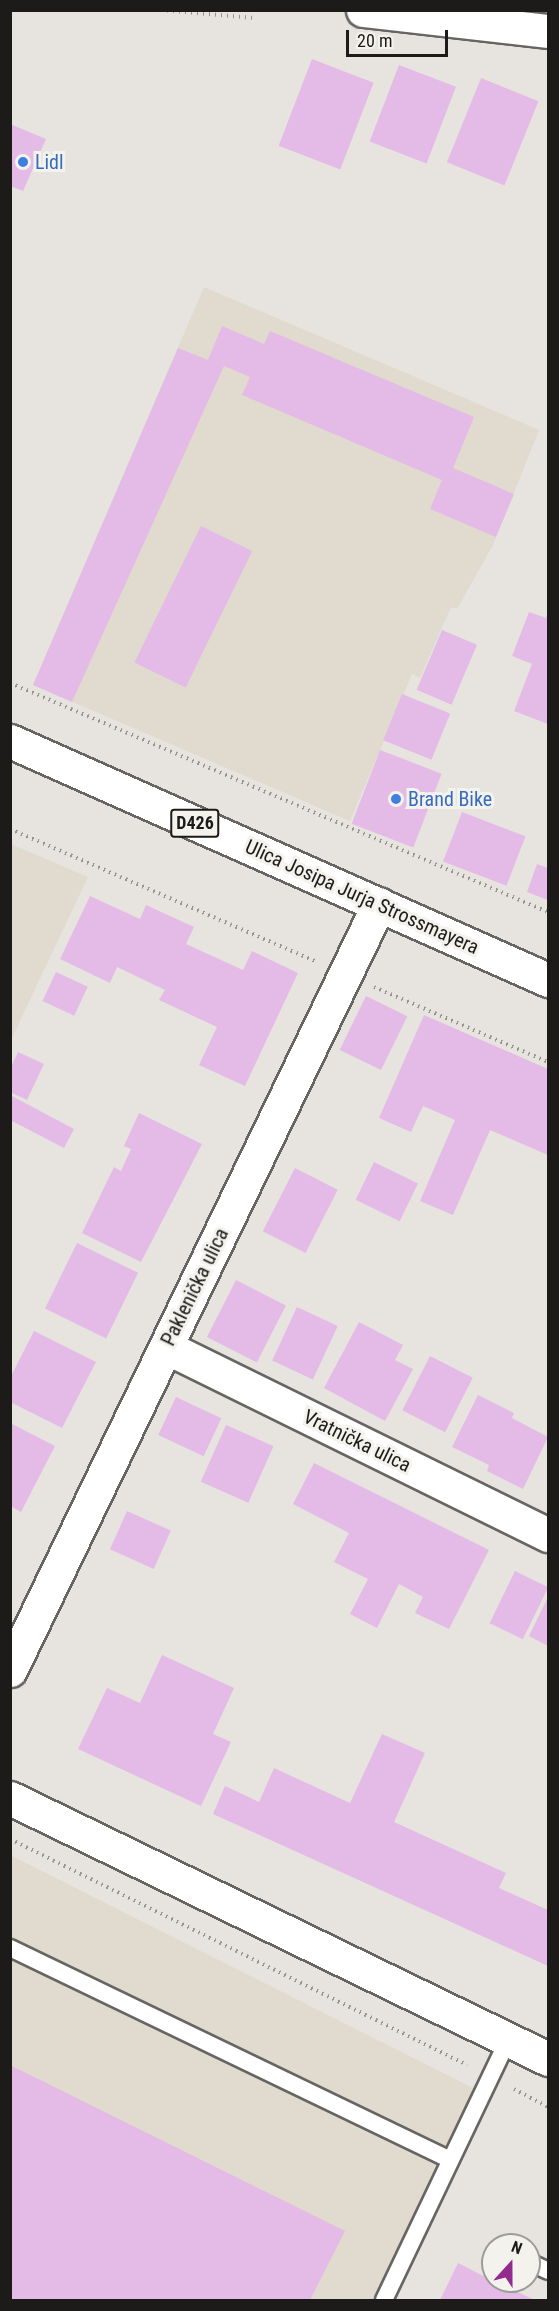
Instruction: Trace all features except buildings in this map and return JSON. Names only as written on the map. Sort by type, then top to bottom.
[{"type":"street","points":[[363,10],[549,31]]},
{"type":"street","name":"Ulica Josipa Jurja Strossmayera","points":[[10,741],[549,980]]},
{"type":"street","name":"Paklenička ulica","points":[[10,1670],[379,904]]},
{"type":"street","name":"Vratnička ulica","points":[[166,1347],[549,1535]]},
{"type":"street","points":[[10,1798],[549,2059]]},
{"type":"lane","points":[[10,1947],[449,2159]]},
{"type":"lane","points":[[384,2301],[449,2159],[508,2040]]},
{"type":"path","points":[[161,10],[255,18]]},
{"type":"path","points":[[10,683],[549,912]]},
{"type":"path","points":[[10,829],[549,1062]]},
{"type":"path","points":[[10,1839],[549,2107]]},
{"type":"shaded area","points":[[204,287],[539,430],[493,545],[457,609],[451,607],[420,678],[412,674],[350,821],[33,685]]},
{"type":"shaded area","points":[[11,844],[88,877],[11,1040]]},
{"type":"shaded area","points":[[10,1855],[477,2090],[373,2300],[11,2300]]},
{"type":"place","name":"Lidl","points":[[23,162]]},
{"type":"place","name":"Brand Bike","points":[[396,799]]}]
